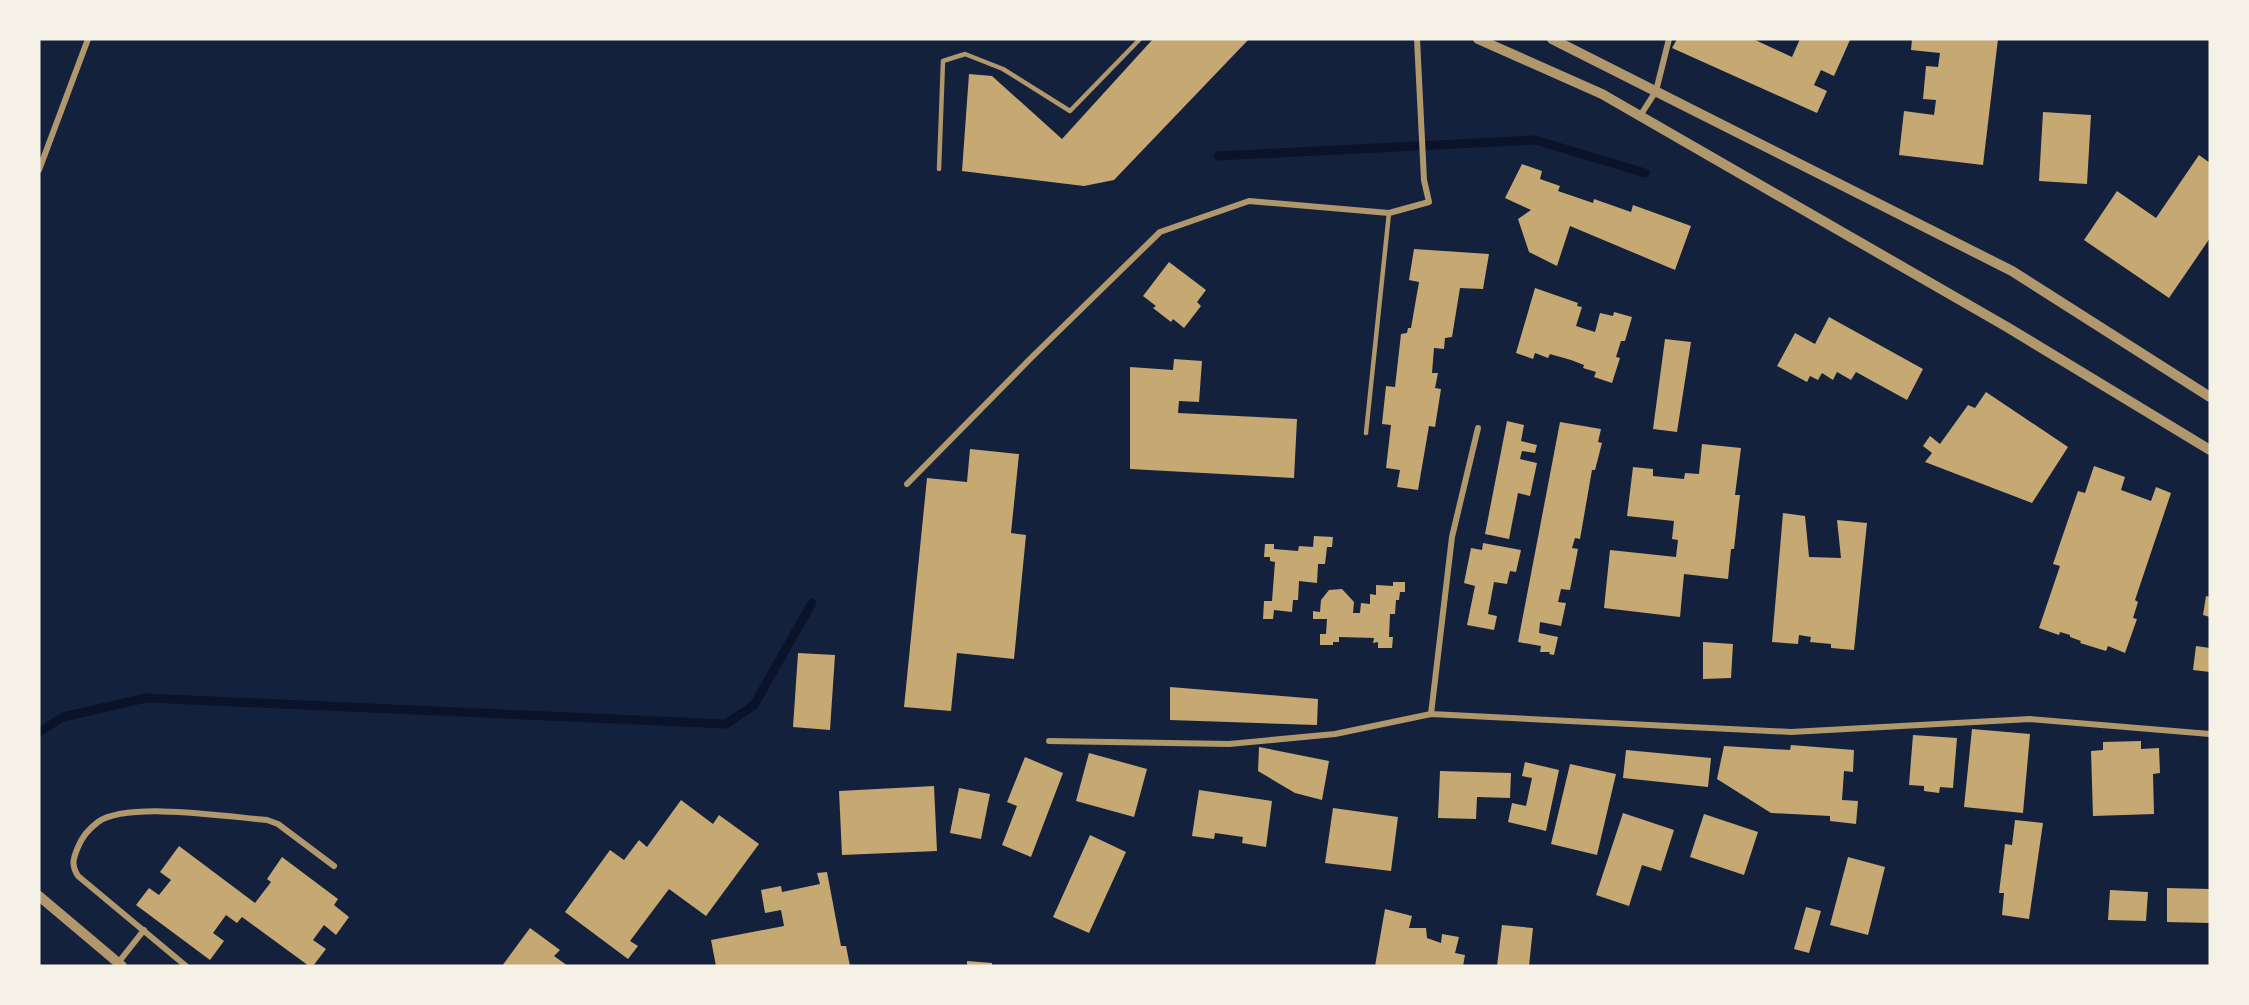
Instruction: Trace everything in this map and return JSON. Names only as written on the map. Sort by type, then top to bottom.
[{"type":"street","points":[[39,170],[88,39]]},
{"type":"street","points":[[908,484],[1031,358],[1160,232],[1249,201],[1389,213],[1429,202],[1424,180],[1417,39]]},
{"type":"street","points":[[1478,39],[1602,94],[2007,327],[2210,450]]},
{"type":"street","points":[[1552,39],[2012,271],[2210,397]]},
{"type":"street","points":[[1640,116],[1656,92],[1669,39]]},
{"type":"street","points":[[1431,714],[1452,537],[1478,428]]},
{"type":"street","points":[[1049,741],[1229,744],[1335,734],[1431,714],[1791,732],[2030,719],[2210,734]]},
{"type":"street","points":[[186,966],[78,876],[73,868],[72,860],[82,838],[99,821],[132,811],[267,820],[278,824],[334,866]]},
{"type":"street","points":[[39,896],[120,964],[144,930]]},
{"type":"lane","points":[[939,169],[943,61],[965,54],[1003,69],[1070,111],[1140,39]]},
{"type":"lane","points":[[1366,433],[1389,213]]},
{"type":"building","points":[[1153,39],[1249,39],[1114,180],[1084,186],[962,171],[969,74],[992,76],[1062,139]]},
{"type":"building","points":[[1677,39],[1753,39],[1792,57],[1800,39],[1850,40],[1834,76],[1821,70],[1814,85],[1827,91],[1817,113],[1672,48]]},
{"type":"building","points":[[1912,39],[1998,39],[1983,165],[1899,155],[1904,111],[1934,115],[1936,100],[1923,99],[1926,66],[1938,67],[1940,53],[1911,50]]},
{"type":"building","points":[[2043,112],[2091,115],[2087,184],[2039,181]]},
{"type":"building","points":[[2199,155],[2210,163],[2210,238],[2169,298],[2084,240],[2117,191],[2156,218]]},
{"type":"building","points":[[1522,164],[1542,171],[1540,179],[1560,186],[1558,191],[1593,203],[1594,199],[1631,212],[1633,205],[1691,226],[1675,270],[1570,226],[1557,266],[1529,252],[1518,219],[1531,210],[1505,198]]},
{"type":"building","points":[[1414,249],[1489,254],[1483,289],[1460,288],[1452,337],[1445,338],[1444,349],[1434,348],[1432,373],[1438,373],[1435,388],[1441,389],[1435,427],[1429,426],[1418,490],[1397,487],[1400,470],[1386,468],[1391,425],[1382,424],[1386,386],[1395,387],[1401,334],[1407,333],[1408,328],[1411,328],[1419,282],[1409,280]]},
{"type":"building","points":[[1169,262],[1206,290],[1197,302],[1201,306],[1184,328],[1173,319],[1171,322],[1153,308],[1156,306],[1143,296]]},
{"type":"building","points":[[1535,288],[1578,303],[1577,306],[1582,307],[1576,326],[1595,332],[1600,313],[1613,316],[1614,312],[1632,317],[1625,341],[1621,341],[1616,357],[1620,358],[1612,383],[1594,377],[1596,372],[1583,368],[1584,365],[1571,360],[1550,354],[1548,358],[1535,353],[1533,359],[1516,353]]},
{"type":"building","points":[[1829,317],[1923,369],[1907,400],[1856,372],[1851,380],[1837,372],[1833,380],[1822,373],[1818,380],[1810,376],[1807,382],[1777,366],[1795,333],[1815,344]]},
{"type":"building","points":[[1665,339],[1691,342],[1677,432],[1653,429]]},
{"type":"building","points":[[1174,359],[1202,361],[1199,402],[1179,401],[1178,413],[1297,419],[1294,478],[1130,469],[1130,367],[1173,370]]},
{"type":"building","points":[[1986,392],[2068,447],[2032,503],[1925,462],[1932,453],[1923,446],[1930,436],[1940,444],[1968,405],[1975,408]]},
{"type":"building","points":[[1507,421],[1524,425],[1521,441],[1537,445],[1535,453],[1522,451],[1520,459],[1537,463],[1530,496],[1518,493],[1509,539],[1485,534]]},
{"type":"building","points":[[1560,422],[1601,429],[1598,442],[1602,443],[1595,470],[1592,470],[1580,539],[1575,538],[1572,548],[1578,549],[1570,590],[1561,589],[1558,602],[1566,603],[1561,626],[1540,622],[1539,633],[1558,637],[1554,655],[1549,654],[1550,652],[1540,652],[1541,646],[1518,642]]},
{"type":"building","points":[[1702,444],[1741,448],[1735,495],[1740,495],[1728,579],[1684,574],[1680,617],[1604,608],[1610,550],[1676,557],[1678,540],[1672,539],[1674,521],[1627,516],[1633,467],[1653,469],[1653,476],[1684,479],[1685,473],[1699,474]]},
{"type":"building","points":[[970,449],[1019,454],[1011,533],[1026,535],[1014,659],[957,653],[951,711],[904,707],[927,478],[967,482]]},
{"type":"building","points":[[2094,466],[2125,477],[2121,490],[2151,501],[2156,487],[2171,493],[2135,600],[2138,602],[2133,618],[2137,619],[2125,653],[2108,646],[2106,651],[2080,643],[2081,641],[2070,635],[2060,632],[2059,635],[2039,628],[2060,566],[2053,564],[2078,491],[2085,493]]},
{"type":"building","points":[[1783,513],[1805,516],[1809,557],[1841,558],[1837,520],[1867,523],[1854,650],[1831,648],[1831,644],[1810,642],[1811,637],[1799,635],[1798,644],[1772,642]]},
{"type":"building","points":[[1314,536],[1333,537],[1332,547],[1327,547],[1325,564],[1318,564],[1317,583],[1299,581],[1298,600],[1293,600],[1292,612],[1274,610],[1273,619],[1263,619],[1264,601],[1272,601],[1275,562],[1270,561],[1270,557],[1264,557],[1265,544],[1274,544],[1274,549],[1298,551],[1299,546],[1313,547]]},
{"type":"building","points":[[1483,543],[1521,550],[1516,572],[1510,571],[1507,584],[1494,582],[1488,614],[1497,616],[1494,630],[1467,625],[1475,586],[1464,583],[1471,548],[1482,550]]},
{"type":"building","points":[[1393,582],[1405,582],[1405,592],[1400,592],[1399,600],[1396,600],[1395,614],[1390,614],[1389,637],[1393,637],[1392,648],[1378,648],[1378,642],[1373,643],[1374,638],[1339,637],[1339,642],[1333,642],[1333,645],[1320,645],[1320,634],[1326,634],[1327,619],[1313,619],[1313,611],[1320,612],[1321,600],[1329,590],[1342,589],[1354,602],[1353,613],[1360,613],[1361,603],[1370,604],[1370,594],[1376,595],[1376,585],[1393,586]]},
{"type":"building","points":[[2206,596],[2210,597],[2210,617],[2203,615]]},
{"type":"building","points":[[1703,642],[1733,644],[1731,678],[1703,679]]},
{"type":"building","points":[[2196,646],[2210,648],[2210,672],[2193,670]]},
{"type":"building","points":[[798,653],[835,655],[830,730],[793,727]]},
{"type":"building","points":[[1170,687],[1318,699],[1317,725],[1170,720]]},
{"type":"building","points":[[1972,729],[2030,734],[2023,813],[1964,807]]},
{"type":"building","points":[[1913,735],[1957,738],[1953,788],[1940,787],[1939,793],[1924,791],[1924,786],[1909,785]]},
{"type":"building","points":[[2141,741],[2141,749],[2159,748],[2160,773],[2153,774],[2154,814],[2093,816],[2091,751],[2103,750],[2103,742]]},
{"type":"building","points":[[1791,745],[1854,750],[1853,772],[1844,771],[1842,800],[1858,801],[1856,824],[1830,821],[1830,816],[1771,813],[1717,779],[1724,746],[1790,750]]},
{"type":"building","points":[[1259,747],[1329,761],[1322,800],[1295,793],[1258,771]]},
{"type":"building","points":[[1626,750],[1711,758],[1708,787],[1623,778]]},
{"type":"building","points":[[1089,753],[1147,769],[1134,817],[1076,801]]},
{"type":"building","points":[[1025,757],[1063,773],[1031,857],[1002,845],[1017,806],[1007,802]]},
{"type":"building","points":[[1525,762],[1559,770],[1546,831],[1508,822],[1512,803],[1526,806],[1532,778],[1522,776]]},
{"type":"building","points":[[1570,764],[1616,774],[1597,855],[1551,844]]},
{"type":"building","points":[[1440,771],[1511,773],[1510,798],[1477,797],[1476,819],[1438,818]]},
{"type":"building","points":[[934,786],[937,851],[842,855],[839,791]]},
{"type":"building","points":[[959,788],[990,794],[981,839],[950,833]]},
{"type":"building","points":[[1199,790],[1272,801],[1266,847],[1242,843],[1243,837],[1215,833],[1214,839],[1192,836]]},
{"type":"building","points":[[681,800],[713,824],[719,815],[759,844],[706,916],[669,889],[630,941],[638,946],[628,959],[565,912],[610,850],[624,860],[639,840],[647,847]]},
{"type":"building","points":[[1333,808],[1398,817],[1391,871],[1325,863]]},
{"type":"building","points":[[1623,813],[1674,830],[1661,871],[1642,865],[1629,906],[1596,895]]},
{"type":"building","points":[[1704,814],[1758,832],[1744,875],[1690,857]]},
{"type":"building","points":[[2015,820],[2043,823],[2029,919],[2002,915],[2004,893],[1999,893],[2005,844],[2012,845]]},
{"type":"building","points":[[1090,835],[1126,852],[1089,933],[1053,917]]},
{"type":"building","points":[[179,846],[255,903],[271,882],[267,879],[282,857],[338,899],[334,905],[349,917],[336,935],[324,925],[313,940],[326,949],[313,966],[309,966],[242,917],[237,923],[226,915],[213,933],[224,941],[210,960],[136,905],[149,888],[159,895],[171,880],[160,872]]},
{"type":"building","points":[[1848,857],[1885,867],[1868,935],[1830,925]]},
{"type":"building","points":[[827,872],[841,946],[846,946],[850,966],[716,966],[711,940],[784,926],[781,910],[765,913],[761,890],[781,886],[782,892],[820,884],[817,873]]},
{"type":"building","points":[[2167,888],[2210,889],[2210,923],[2167,922]]},
{"type":"building","points":[[2110,890],[2148,892],[2146,921],[2108,920]]},
{"type":"building","points":[[1806,907],[1821,911],[1809,953],[1794,949]]},
{"type":"building","points":[[1385,909],[1412,916],[1409,928],[1426,928],[1427,938],[1441,943],[1442,934],[1459,937],[1455,953],[1465,955],[1463,966],[1375,966]]},
{"type":"building","points":[[1502,925],[1533,928],[1529,966],[1497,966]]},
{"type":"building","points":[[530,928],[560,950],[554,956],[568,966],[502,966]]},
{"type":"building","points":[[967,961],[992,963],[992,966],[967,966]]},
{"type":"waterway","points":[[1218,156],[1535,140],[1645,173]]},
{"type":"waterway","points":[[39,732],[63,717],[146,698],[726,724],[754,705],[812,603]]}]
